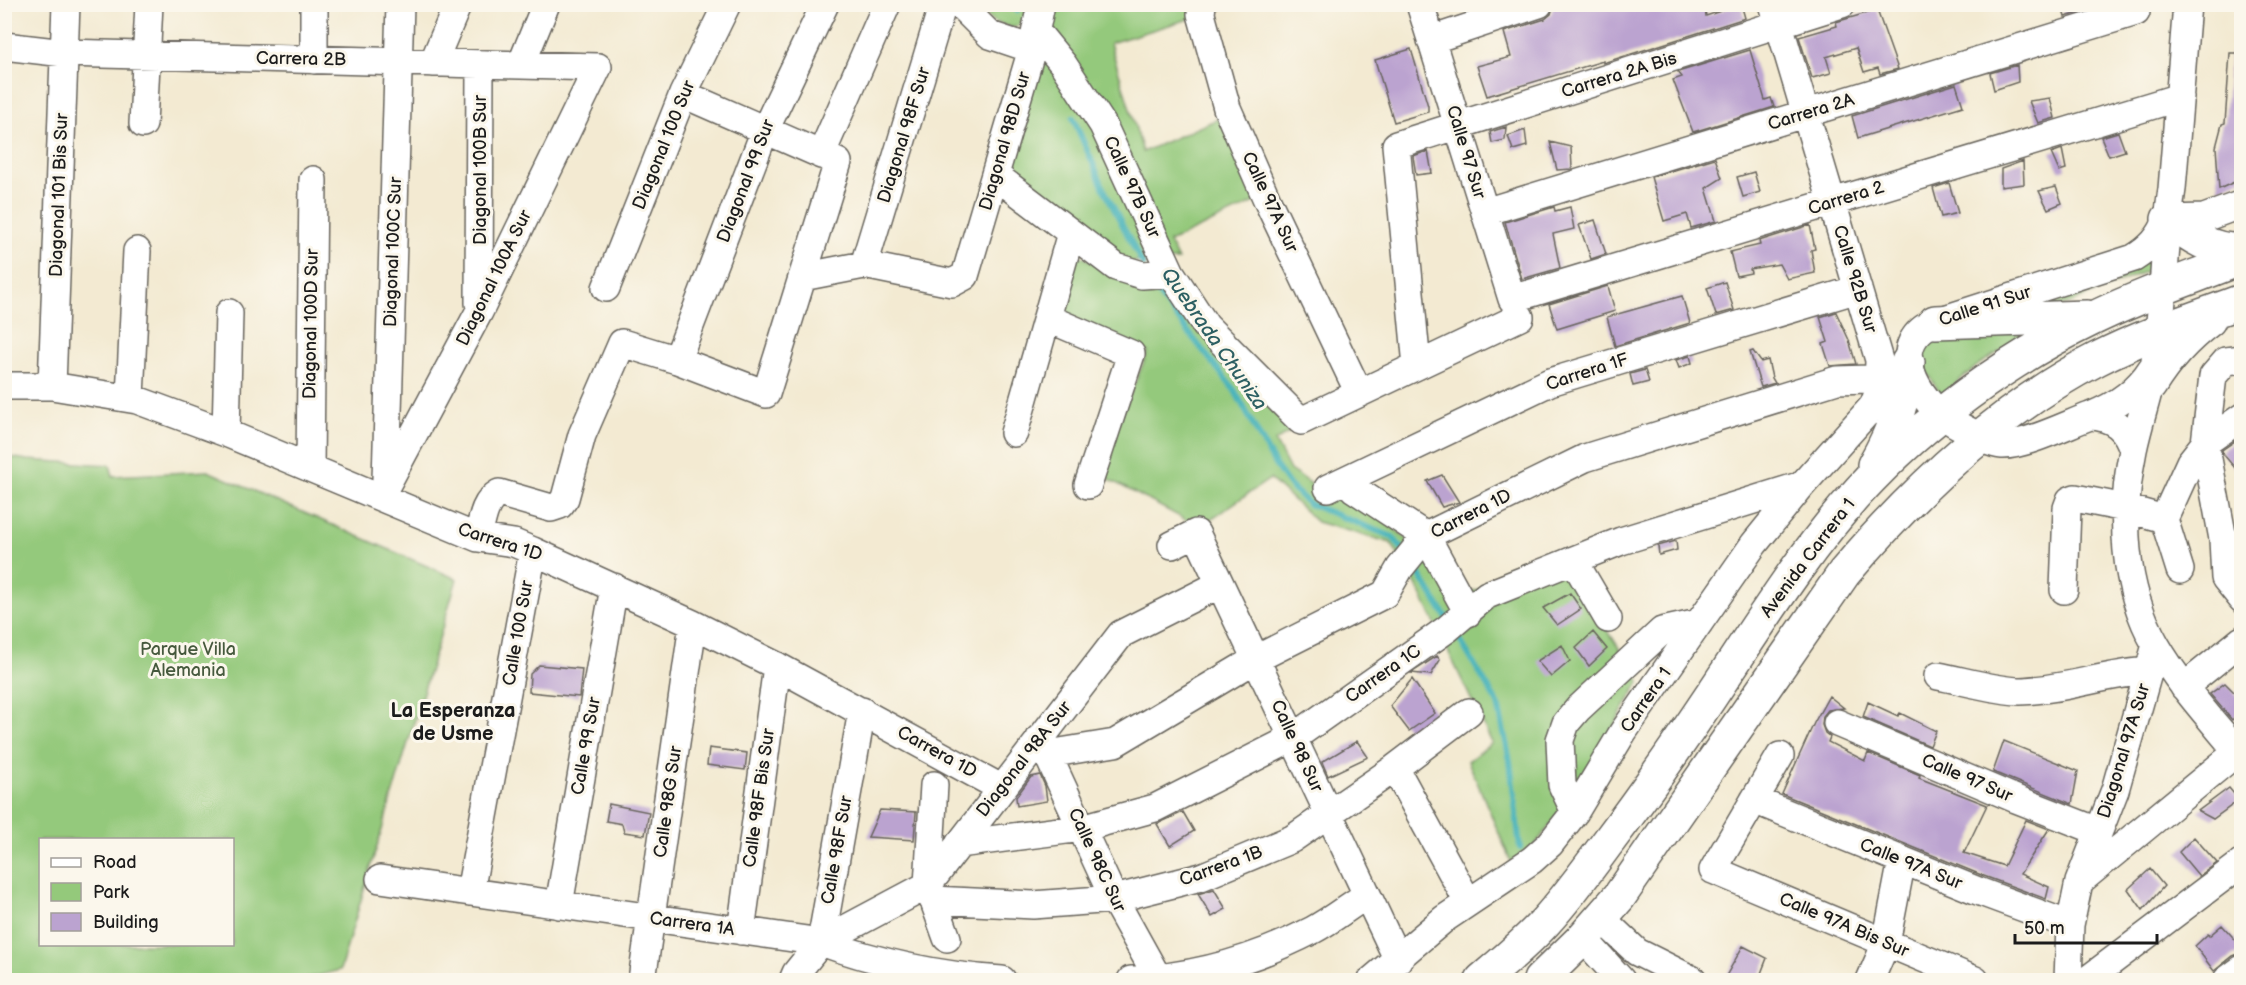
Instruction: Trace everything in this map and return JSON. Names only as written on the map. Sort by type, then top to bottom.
[{"type":"highway","points":[[2168,219],[2200,241],[2218,248],[2241,250]]},
{"type":"highway","name":"Avenida Carrera 1","points":[[1482,981],[1544,924],[1579,881],[1710,698],[1796,570],[1859,492],[1899,453],[1942,416],[2008,366],[2062,334],[2095,317],[2241,258]]},
{"type":"highway","points":[[1540,981],[1592,928],[1653,850],[1844,573],[1891,520],[1980,438],[2026,402],[2065,376],[2160,330],[2241,301]]},
{"type":"highway","points":[[2152,375],[2191,334],[2241,301]]},
{"type":"highway","points":[[1935,322],[2095,317]]},
{"type":"highway","points":[[1859,492],[1893,429],[1897,378]]},
{"type":"street","name":"Diagonal 101 Bis Sur","points":[[52,386],[66,4]]},
{"type":"street","points":[[143,124],[148,4]]},
{"type":"street","points":[[314,4],[314,60]]},
{"type":"street","name":"Diagonal 100C Sur","points":[[386,493],[400,4]]},
{"type":"street","points":[[433,63],[458,4]]},
{"type":"street","points":[[521,65],[546,4]]},
{"type":"street","name":"Diagonal 100 Sur","points":[[606,288],[683,94],[727,4]]},
{"type":"street","name":"Diagonal 99 Sur","points":[[677,360],[765,130],[825,4]]},
{"type":"street","points":[[478,538],[491,497],[498,494],[551,508],[560,505],[566,498],[582,435],[622,343],[677,360],[766,394],[802,277],[830,159],[887,4]]},
{"type":"street","name":"Diagonal 98F Sur","points":[[864,265],[943,4]]},
{"type":"street","points":[[959,4],[990,35],[1034,40]]},
{"type":"street","name":"Diagonal 98D Sur","points":[[864,265],[952,283],[966,276],[1034,40],[1041,4]]},
{"type":"street","name":"Calle 97A Sur","points":[[1202,4],[1201,14],[1227,108],[1268,202],[1359,393]]},
{"type":"street","name":"Calle 97 Sur","points":[[1420,4],[1516,308]]},
{"type":"street","points":[[1431,40],[1539,4]]},
{"type":"street","name":"Carrera 2A Bis","points":[[1417,366],[1396,145],[1776,14],[1842,4]]},
{"type":"street","name":"Calle 91 Sur","points":[[2187,4],[2160,330],[2152,375],[2133,450],[2126,508],[2127,558],[2146,624],[2156,645],[2184,687],[2240,752]]},
{"type":"street","name":"Carrera 2A","points":[[1485,212],[2136,12]]},
{"type":"street","name":"Calle 92B Sur","points":[[1776,14],[1880,360],[1897,378]]},
{"type":"street","name":"Calle 97B Sur","points":[[1034,40],[1063,64],[1103,125],[1157,274],[1301,421]]},
{"type":"street","name":"Carrera 2B","points":[[4,46],[64,53],[598,67]]},
{"type":"street","name":"Diagonal 100B Sur","points":[[479,312],[480,65]]},
{"type":"street","name":"Diagonal 100A Sur","points":[[386,493],[479,312],[598,67]]},
{"type":"street","points":[[683,94],[830,159]]},
{"type":"street","name":"Carrera 2","points":[[1301,421],[1417,366],[1516,308],[1832,202],[2180,97]]},
{"type":"street","points":[[995,175],[1116,267],[1157,274]]},
{"type":"street","name":"Diagonal 100D Sur","points":[[310,468],[313,180]]},
{"type":"street","points":[[2168,219],[2204,218],[2241,204]]},
{"type":"street","name":"Calle 91 Sur","points":[[1897,378],[1911,343],[1925,326],[2134,258],[2154,243],[2168,219]]},
{"type":"street","points":[[1014,433],[1071,233]]},
{"type":"street","points":[[130,397],[137,251]]},
{"type":"street","points":[[802,277],[864,265]]},
{"type":"street","name":"Carrera 1F","points":[[1414,551],[1354,489],[1337,484],[1550,382],[1858,289]]},
{"type":"street","points":[[226,433],[229,313]]},
{"type":"street","points":[[1047,318],[1131,354],[1088,485]]},
{"type":"street","points":[[2234,360],[2213,376],[2205,443],[2232,532],[2225,578],[2241,599]]},
{"type":"street","points":[[1897,378],[1917,386],[1942,416],[1980,438],[2002,445],[2017,443],[2115,405],[2152,375]]},
{"type":"street","name":"Carrera 1D","points":[[1414,551],[1585,458],[1837,380],[1897,378]]},
{"type":"street","name":"Carrera 1","points":[[1372,981],[1444,919],[1532,860],[1550,844],[1575,812],[1623,732],[1754,544],[1802,485],[1864,418],[1878,394],[1897,378]]},
{"type":"street","name":"Carrera 1D","points":[[4,386],[52,386],[130,397],[310,468],[386,493],[478,538],[514,543],[614,587],[777,666],[1002,788]]},
{"type":"street","points":[[2090,416],[2118,424],[2126,432],[2133,450]]},
{"type":"street","points":[[2180,570],[2164,519],[2190,462],[2205,443],[2241,417]]},
{"type":"street","name":"Carrera 1C","points":[[959,844],[1082,828],[1155,808],[1293,738],[1457,621],[1487,595],[1621,541],[1802,485]]},
{"type":"street","points":[[2064,590],[2067,508],[2070,500],[2075,498],[2126,508],[2164,519]]},
{"type":"street","name":"Calle 98 Sur","points":[[1172,545],[1196,533],[1398,960]]},
{"type":"street","name":"Calle 100 Sur","points":[[470,892],[533,551]]},
{"type":"street","points":[[1044,746],[1115,743],[1256,659],[1384,594],[1414,551],[1457,621]]},
{"type":"street","points":[[1574,561],[1608,619]]},
{"type":"street","name":"Diagonal 98A Sur","points":[[930,892],[959,844],[1002,788],[1044,746],[1121,634],[1220,584]]},
{"type":"street","name":"Calle 99 Sur","points":[[559,905],[614,587]]},
{"type":"street","points":[[1575,812],[1562,785],[1560,740],[1566,723],[1578,709],[1662,631],[1699,623]]},
{"type":"street","name":"Calle 98G Sur","points":[[642,981],[693,624]]},
{"type":"street","points":[[2184,687],[2241,640]]},
{"type":"street","name":"Diagonal 97A Sur","points":[[2068,981],[2070,925],[2079,882],[2115,790],[2156,645]]},
{"type":"street","name":"Calle 98F Bis Sur","points":[[741,931],[777,666]]},
{"type":"street","points":[[1938,676],[2017,691],[2038,690],[2148,671]]},
{"type":"street","name":"Calle 98F Sur","points":[[793,981],[801,966],[821,942],[862,711]]},
{"type":"street","name":"Carrera 1B","points":[[930,892],[1033,905],[1114,899],[1201,877],[1292,839],[1395,768],[1469,712]]},
{"type":"street","name":"Calle 97 Sur","points":[[1837,723],[2098,831]]},
{"type":"street","name":"Calle 98C Sur","points":[[1044,746],[1114,899],[1158,980]]},
{"type":"street","points":[[2079,882],[2240,752]]},
{"type":"street","points":[[1754,800],[1780,756]]},
{"type":"street","points":[[1395,768],[1468,902]]},
{"type":"street","points":[[934,785],[930,892],[947,938]]},
{"type":"street","name":"Calle 97A Sur","points":[[1754,800],[2070,925]]},
{"type":"street","name":"Calle 97A Bis Sur","points":[[1754,800],[1713,870],[1968,979]]},
{"type":"street","points":[[1870,981],[1886,943],[1902,860]]},
{"type":"street","points":[[2087,981],[2241,863]]},
{"type":"street","name":"Carrera 1A","points":[[380,879],[821,942],[854,954],[958,979],[1002,981]]},
{"type":"street","points":[[821,942],[930,892]]},
{"type":"street","points":[[1131,981],[1158,980],[1199,973],[1264,951],[1313,930],[1367,895]]},
{"type":"street","points":[[1592,928],[1621,981]]},
{"type":"street","points":[[1592,928],[1693,981]]},
{"type":"street","points":[[2227,981],[2241,969]]},
{"type":"green space","points":[[974,5],[1031,5],[1025,19],[1013,28],[995,22]]},
{"type":"green space","points":[[1052,5],[1235,5],[1110,43],[1143,152],[1222,117],[1260,200],[1169,242],[1178,260],[1130,262],[1003,170]]},
{"type":"green space","points":[[2154,250],[2154,268],[2054,310],[1979,313]]},
{"type":"green space","points":[[1077,254],[1139,287],[1170,294],[1295,429],[1275,441],[1290,470],[1317,488],[1339,496],[1382,518],[1469,592],[1568,568],[1640,681],[1573,795],[1515,871],[1468,761],[1492,743],[1416,584],[1391,543],[1317,522],[1270,479],[1199,527],[1097,473],[1148,352],[1083,330],[1066,310],[1063,287]]},
{"type":"green space","points":[[2033,331],[1981,363],[1941,395],[1923,366],[1923,350],[1932,339],[1950,333]]},
{"type":"green space","name":"Parque Villa Alemania","points":[[4,456],[27,460],[110,465],[113,476],[208,471],[457,579],[340,970],[301,980],[5,980]]},
{"type":"building","points":[[1554,4],[1704,4],[1706,16],[1741,4],[1745,18],[1603,63],[1603,61],[1487,96],[1477,66],[1511,57],[1504,32],[1545,19],[1551,14]]},
{"type":"building","points":[[2061,4],[2091,4],[2093,9],[2065,17]]},
{"type":"building","points":[[1877,10],[1898,69],[1880,74],[1878,68],[1864,72],[1856,48],[1826,57],[1831,73],[1812,78],[1799,37],[1837,26],[1836,22]]},
{"type":"building","points":[[1411,49],[1428,112],[1394,122],[1375,60]]},
{"type":"building","points":[[1750,50],[1765,100],[1771,98],[1774,107],[1693,132],[1673,80],[1682,77],[1678,72]]},
{"type":"building","points":[[2230,53],[2241,53],[2241,179],[2219,189],[2216,147],[2222,124],[2225,123]]},
{"type":"building","points":[[2017,65],[2018,82],[1994,90],[1990,73]]},
{"type":"building","points":[[1956,84],[1963,106],[1858,138],[1852,116]]},
{"type":"building","points":[[2050,98],[2055,118],[2038,123],[2029,101]]},
{"type":"building","points":[[1506,127],[1505,140],[1492,143],[1490,132]]},
{"type":"building","points":[[1525,130],[1527,146],[1513,150],[1508,136]]},
{"type":"building","points":[[2118,132],[2125,151],[2109,156],[2101,137]]},
{"type":"building","points":[[1550,142],[1571,147],[1572,169],[1557,170]]},
{"type":"building","points":[[2062,149],[2066,169],[2059,171],[2051,153]]},
{"type":"building","points":[[1428,151],[1432,173],[1416,175],[1413,156]]},
{"type":"building","points":[[1715,158],[1722,178],[1706,188],[1716,221],[1691,228],[1687,214],[1664,221],[1651,177]]},
{"type":"building","points":[[2023,161],[2024,184],[2001,187],[2001,169]]},
{"type":"building","points":[[1754,172],[1760,192],[1743,197],[1737,177]]},
{"type":"building","points":[[1949,183],[1958,213],[1941,217],[1933,188]]},
{"type":"building","points":[[2056,187],[2062,203],[2048,209],[2039,191]]},
{"type":"building","points":[[1554,207],[1555,211],[1570,207],[1574,229],[1553,234],[1560,268],[1522,279],[1505,222]]},
{"type":"building","points":[[1595,220],[1606,254],[1591,259],[1579,225]]},
{"type":"building","points":[[1810,225],[1815,249],[1811,250],[1815,273],[1787,279],[1779,264],[1750,269],[1751,273],[1736,276],[1730,252],[1760,245],[1759,241]]},
{"type":"building","points":[[1725,282],[1734,310],[1716,315],[1707,288]]},
{"type":"building","points":[[1608,286],[1615,311],[1557,329],[1549,304]]},
{"type":"building","points":[[1682,296],[1690,323],[1615,346],[1607,317]]},
{"type":"building","points":[[1836,312],[1849,340],[1856,364],[1830,366],[1823,344],[1828,342],[1820,317]]},
{"type":"building","points":[[1753,351],[1761,362],[1768,360],[1775,383],[1761,387],[1750,352]]},
{"type":"building","points":[[1690,356],[1692,363],[1679,368],[1676,360]]},
{"type":"building","points":[[1645,370],[1649,382],[1633,386],[1630,374]]},
{"type":"building","points":[[2241,437],[2241,475],[2222,450]]},
{"type":"building","points":[[1442,475],[1459,502],[1442,507],[1427,481]]},
{"type":"building","points":[[2241,533],[2241,573],[2239,536]]},
{"type":"building","points":[[1676,541],[1677,550],[1659,555],[1658,546]]},
{"type":"building","points":[[1570,593],[1581,609],[1557,625],[1543,608]]},
{"type":"building","points":[[1593,632],[1607,649],[1589,666],[1576,648]]},
{"type":"building","points":[[1562,645],[1570,661],[1551,677],[1537,661]]},
{"type":"building","points":[[1437,656],[1440,660],[1431,675],[1411,673]]},
{"type":"building","points":[[539,665],[582,669],[579,697],[529,692],[530,674]]},
{"type":"building","points":[[1412,679],[1435,713],[1409,731],[1390,706]]},
{"type":"building","points":[[2225,683],[2241,699],[2241,711],[2232,720],[2210,694]]},
{"type":"building","points":[[1829,696],[1844,708],[1828,710],[1823,716],[1822,725],[1825,733],[1830,737],[1828,742],[1865,761],[1868,753],[1920,775],[1919,778],[1987,805],[1964,853],[2004,866],[2026,820],[2049,829],[2020,874],[2049,887],[2046,899],[1782,794],[1814,723]]},
{"type":"building","points":[[1868,702],[1898,716],[1900,713],[1936,731],[1930,746],[1863,717]]},
{"type":"building","points":[[1357,741],[1368,757],[1328,776],[1322,762]]},
{"type":"building","points":[[2004,741],[2078,771],[2072,804],[1993,772]]},
{"type":"building","points":[[709,748],[747,753],[745,770],[707,765]]},
{"type":"building","points":[[1040,775],[1045,786],[1047,801],[1017,806],[1016,797],[1031,777]]},
{"type":"building","points":[[2229,788],[2239,800],[2213,819],[2198,811]]},
{"type":"building","points":[[609,804],[649,812],[645,835],[624,832],[622,824],[606,821]]},
{"type":"building","points":[[880,810],[916,812],[914,840],[868,837]]},
{"type":"building","points":[[1183,812],[1194,831],[1170,846],[1157,824]]},
{"type":"building","points":[[2194,837],[2217,863],[2199,876],[2179,852]]},
{"type":"building","points":[[2150,869],[2164,886],[2143,910],[2128,889]]},
{"type":"building","points":[[1214,889],[1226,909],[1212,917],[1198,894]]},
{"type":"building","points":[[2222,925],[2241,946],[2241,953],[2233,956],[2214,971],[2195,946]]},
{"type":"building","points":[[1743,946],[1767,958],[1758,981],[1735,981],[1726,976]]},
{"type":"waterway","name":"Quebrada Chuniza","points":[[1013,4],[1017,10]]},
{"type":"waterway","name":"Quebrada Chuniza","points":[[1073,118],[1105,191],[1143,265]]},
{"type":"waterway","name":"Quebrada Chuniza","points":[[1151,283],[1235,391],[1275,465],[1290,486],[1309,504],[1393,537],[1404,552]]},
{"type":"waterway","name":"Quebrada Chuniza","points":[[1412,563],[1448,620]]},
{"type":"waterway","name":"Quebrada Chuniza","points":[[1455,632],[1498,704],[1510,761],[1520,848]]},
{"type":"district","name":"La Esperanza de Usme","points":[[453,722]]}]
